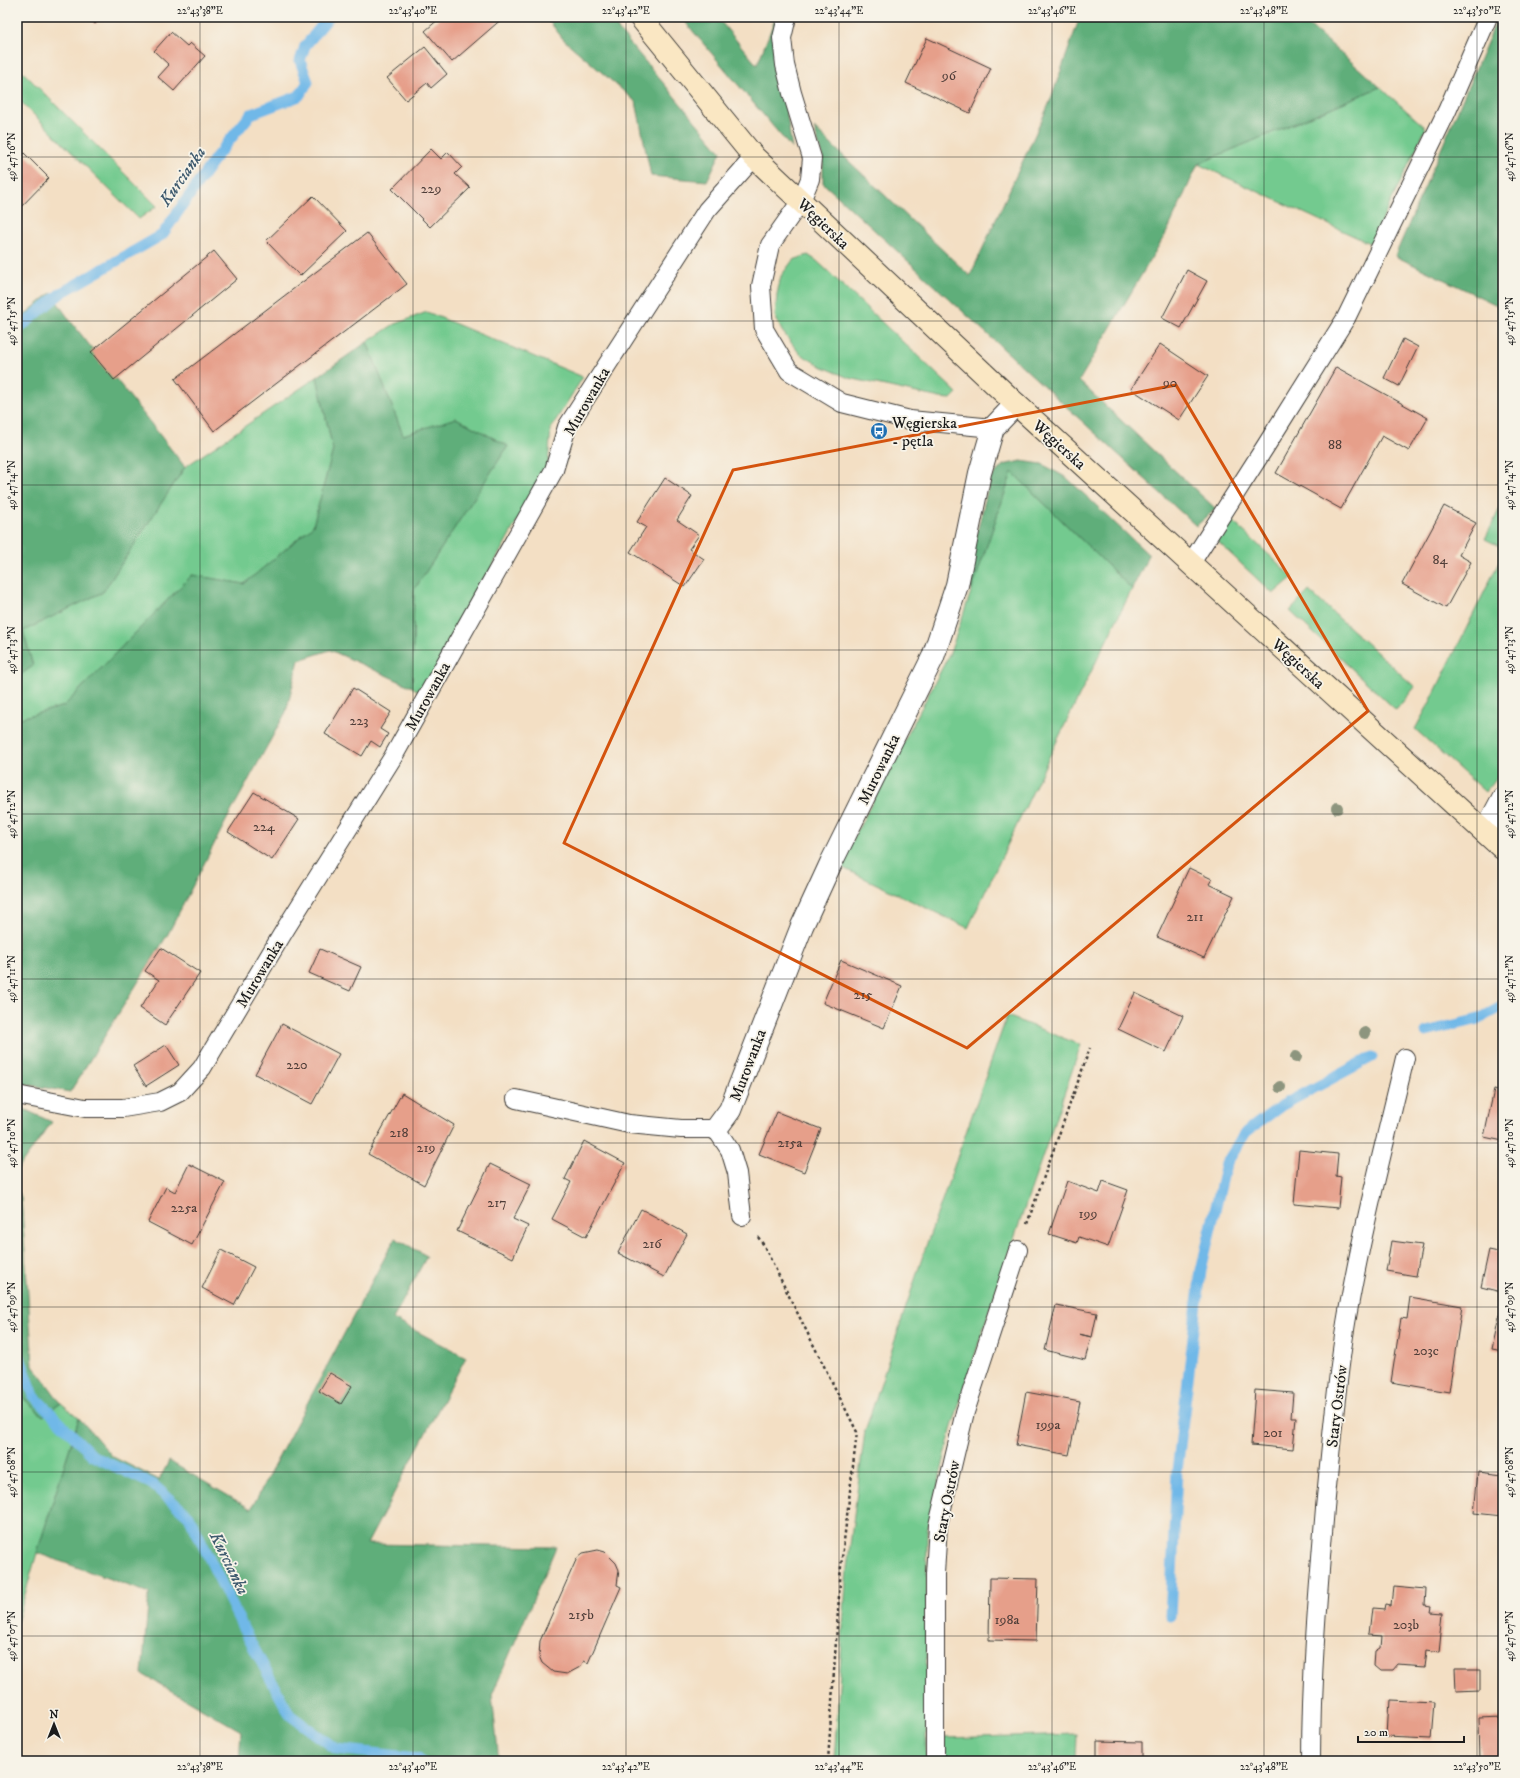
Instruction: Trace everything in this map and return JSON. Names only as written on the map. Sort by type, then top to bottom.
[{"type":"main road","name":"Węgierska","points":[[640,17],[754,157],[1016,404],[1191,563],[1372,731],[1503,849]]},
{"type":"street","name":"Murowanka","points":[[716,1129],[730,1110],[802,926],[831,863],[933,657],[957,585],[980,473],[993,428],[1016,404]]},
{"type":"street","points":[[1485,832],[1503,798]]},
{"type":"lane","points":[[786,17],[782,38],[785,65],[812,158],[810,179],[801,201],[770,245],[760,286],[764,329],[789,371],[842,403],[910,420],[993,428]]},
{"type":"lane","points":[[1191,563],[1346,318],[1447,111],[1488,17]]},
{"type":"lane","name":"Murowanka","points":[[17,1094],[85,1108],[123,1108],[160,1102],[180,1092],[202,1068],[286,928],[397,750],[554,470],[567,427],[707,210],[754,157]]},
{"type":"lane","name":"Stary Ostrów","points":[[1311,1761],[1311,1695],[1319,1576],[1334,1418],[1346,1324],[1367,1213],[1405,1058]]},
{"type":"lane","points":[[516,1099],[629,1124],[681,1129],[716,1129],[730,1150],[737,1173],[742,1216]]},
{"type":"lane","name":"Stary Ostrów","points":[[935,1761],[935,1574],[938,1525],[965,1412],[1018,1250]]},
{"type":"path","points":[[1018,1250],[1090,1048]]},
{"type":"path","points":[[742,1216],[763,1244],[857,1432],[841,1566],[828,1761]]},
{"type":"highlighted area","points":[[1176,385],[1368,711],[967,1048],[564,843],[733,470]]},
{"type":"green space","points":[[546,17],[608,17],[721,152],[707,181],[651,176],[636,102],[563,39]]},
{"type":"green space","points":[[681,17],[717,17],[757,65],[776,17],[776,65],[785,101],[792,149]]},
{"type":"green space","points":[[1080,17],[1300,17],[1380,87],[1198,164],[1168,230],[1079,381],[1216,509],[1196,526],[823,183],[823,159],[814,128],[970,276],[1049,104]]},
{"type":"green space","points":[[1498,17],[1503,17],[1503,308],[1395,256]]},
{"type":"green space","points":[[17,66],[157,206],[139,219],[17,98]]},
{"type":"green space","points":[[1380,87],[1426,128],[1371,244],[1198,164]]},
{"type":"green space","points":[[808,255],[817,261],[957,393],[951,399],[940,398],[849,378],[823,367],[800,354],[782,331],[775,316],[777,294],[781,276],[793,260]]},
{"type":"green space","points":[[51,293],[69,319],[185,467],[103,592],[23,631],[33,666],[17,677],[17,321]]},
{"type":"green space","points":[[427,312],[583,377],[551,428],[548,464],[423,694],[412,687],[414,590],[508,446],[456,418],[403,435],[367,342],[393,325]]},
{"type":"green space","points":[[367,342],[403,435],[456,418],[508,446],[414,590],[412,687],[330,650],[299,660],[286,712],[226,821],[168,934],[70,1092],[23,1084],[17,1081],[17,719],[64,706],[192,575],[244,584],[313,526],[333,450],[317,377]]},
{"type":"green space","points":[[317,377],[333,450],[313,526],[244,584],[192,575],[64,706],[17,719],[17,677],[33,666],[23,631],[103,592],[185,467]]},
{"type":"green space","points":[[1021,461],[1042,464],[1067,478],[1149,555],[1132,589],[1012,472],[971,592],[969,566],[990,479],[1003,465]]},
{"type":"green space","points":[[1012,472],[1132,589],[1052,751],[968,928],[839,866],[950,653]]},
{"type":"green space","points":[[1503,502],[1503,548],[1485,539]]},
{"type":"green space","points":[[1227,516],[1293,577],[1273,594],[1216,540]]},
{"type":"green space","points":[[1503,554],[1503,770],[1485,792],[1415,729],[1430,702]]},
{"type":"green space","points":[[1309,591],[1415,687],[1396,710],[1290,611]]},
{"type":"green space","points":[[1007,1016],[1081,1045],[988,1314],[951,1430],[927,1532],[926,1761],[834,1761],[847,1568],[865,1431],[927,1243]]},
{"type":"green space","points":[[17,1106],[52,1122],[17,1170]]},
{"type":"green space","points":[[17,1190],[21,1197],[33,1365],[61,1403],[43,1416],[17,1392]]},
{"type":"green space","points":[[395,1238],[427,1256],[393,1319],[466,1357],[367,1544],[556,1547],[492,1695],[498,1752],[502,1761],[239,1761],[241,1731],[142,1674],[149,1593],[37,1553],[79,1418],[113,1457],[159,1480],[169,1461],[251,1509]]},
{"type":"green space","points":[[17,1392],[43,1416],[61,1403],[79,1418],[17,1622]]},
{"type":"green space","points":[[1077,1734],[1076,1761],[945,1761],[945,1738]]},
{"type":"building","points":[[88,17],[102,17],[95,24]]},
{"type":"building","points":[[441,17],[504,17],[452,62],[425,31]]},
{"type":"building","points":[[171,32],[187,46],[190,43],[205,56],[174,91],[158,77],[169,65],[154,51]]},
{"type":"building","points":[[927,38],[991,68],[970,113],[906,83]]},
{"type":"building","points":[[425,47],[447,74],[431,88],[427,83],[406,100],[387,78]]},
{"type":"building","points":[[17,146],[49,178],[17,211]]},
{"type":"building","points":[[431,149],[441,159],[448,152],[462,167],[455,174],[470,188],[430,227],[392,189]]},
{"type":"building","points":[[313,196],[347,231],[300,276],[266,241]]},
{"type":"building","points":[[367,233],[407,284],[214,431],[175,379]]},
{"type":"building","points":[[214,251],[237,279],[114,380],[91,352]]},
{"type":"building","points":[[1187,270],[1207,281],[1181,328],[1162,318]]},
{"type":"building","points":[[1403,339],[1418,347],[1399,386],[1384,378]]},
{"type":"building","points":[[1160,344],[1208,376],[1179,420],[1131,389]]},
{"type":"building","points":[[1336,367],[1428,418],[1409,451],[1382,436],[1341,509],[1276,473]]},
{"type":"building","points":[[665,478],[692,496],[677,520],[699,535],[689,549],[704,559],[685,587],[630,552],[646,527],[637,522]]},
{"type":"building","points":[[1444,506],[1476,523],[1459,555],[1471,562],[1446,608],[1402,584]]},
{"type":"building","points":[[353,688],[391,712],[380,729],[388,734],[380,747],[371,741],[362,756],[325,734]]},
{"type":"building","points":[[254,792],[299,819],[272,860],[228,832]]},
{"type":"building","points":[[1189,868],[1212,879],[1209,884],[1234,896],[1204,958],[1157,937]]},
{"type":"building","points":[[161,948],[200,973],[165,1025],[140,1008],[159,980],[145,971]]},
{"type":"building","points":[[320,949],[361,967],[350,991],[309,973]]},
{"type":"building","points":[[841,960],[902,986],[884,1028],[823,1003]]},
{"type":"building","points":[[1135,993],[1183,1016],[1166,1052],[1118,1029]]},
{"type":"building","points":[[282,1024],[339,1054],[312,1104],[255,1074]]},
{"type":"building","points":[[166,1045],[179,1065],[146,1086],[133,1066]]},
{"type":"building","points":[[1494,1090],[1503,1092],[1503,1141],[1484,1137]]},
{"type":"building","points":[[402,1093],[454,1125],[424,1185],[368,1154]]},
{"type":"building","points":[[777,1112],[821,1129],[804,1172],[759,1154]]},
{"type":"building","points":[[584,1141],[625,1163],[586,1237],[552,1219],[571,1182],[565,1179]]},
{"type":"building","points":[[1299,1150],[1338,1154],[1336,1176],[1341,1177],[1338,1208],[1294,1204]]},
{"type":"building","points":[[189,1164],[225,1182],[192,1245],[148,1222],[166,1187],[175,1192]]},
{"type":"building","points":[[490,1164],[531,1184],[513,1219],[528,1226],[513,1258],[457,1231]]},
{"type":"building","points":[[1067,1181],[1099,1193],[1103,1181],[1128,1190],[1108,1247],[1079,1237],[1077,1243],[1049,1234]]},
{"type":"building","points":[[641,1209],[687,1234],[664,1277],[618,1253]]},
{"type":"building","points":[[1391,1241],[1422,1245],[1416,1276],[1386,1271]]},
{"type":"building","points":[[221,1250],[254,1267],[234,1305],[202,1288]]},
{"type":"building","points":[[1489,1250],[1503,1253],[1503,1281],[1501,1292],[1481,1287]]},
{"type":"building","points":[[1410,1297],[1462,1306],[1449,1392],[1391,1382],[1401,1318],[1407,1319]]},
{"type":"building","points":[[1503,1303],[1503,1351],[1492,1349]]},
{"type":"building","points":[[1056,1305],[1097,1313],[1092,1337],[1079,1334],[1091,1337],[1085,1360],[1045,1350]]},
{"type":"building","points":[[330,1373],[352,1386],[341,1404],[319,1391]]},
{"type":"building","points":[[1255,1390],[1293,1393],[1291,1418],[1296,1418],[1293,1449],[1251,1445]]},
{"type":"building","points":[[1026,1392],[1080,1402],[1069,1455],[1016,1445]]},
{"type":"building","points":[[1478,1472],[1503,1475],[1503,1516],[1474,1513]]},
{"type":"building","points":[[598,1550],[605,1552],[616,1563],[619,1570],[617,1585],[621,1587],[588,1663],[584,1661],[580,1667],[567,1674],[553,1672],[542,1663],[539,1656],[540,1641],[577,1558],[583,1553]]},
{"type":"building","points":[[990,1578],[1038,1579],[1036,1641],[989,1640]]},
{"type":"building","points":[[1393,1587],[1426,1590],[1425,1606],[1431,1607],[1430,1612],[1443,1613],[1439,1653],[1426,1651],[1424,1666],[1400,1664],[1395,1670],[1381,1670],[1375,1665],[1376,1651],[1381,1648],[1382,1636],[1368,1635],[1371,1608],[1384,1609],[1385,1604],[1391,1605]]},
{"type":"building","points":[[1455,1669],[1480,1669],[1480,1692],[1456,1693]]},
{"type":"building","points":[[1389,1700],[1434,1702],[1431,1739],[1387,1737]]},
{"type":"building","points":[[1503,1717],[1503,1760],[1480,1761],[1479,1718]]},
{"type":"building","points":[[1097,1741],[1142,1742],[1142,1761],[1097,1761]]},
{"type":"waterway","name":"Kurcianka","points":[[17,330],[61,293],[162,235],[216,157],[251,114],[299,96],[308,82],[300,61],[305,46],[329,17]]},
{"type":"waterway","points":[[1426,1032],[1479,1019],[1503,1006]]},
{"type":"waterway","points":[[1170,1616],[1177,1471],[1201,1270],[1226,1164],[1246,1132],[1281,1106],[1372,1057]]},
{"type":"waterway","name":"Kurcianka","points":[[17,1350],[34,1396],[93,1456],[152,1484],[189,1516],[243,1628],[290,1715],[336,1749],[418,1758],[421,1761]]},
{"type":"place","name":"Węgierska - pętla","points":[[879,431]]}]
